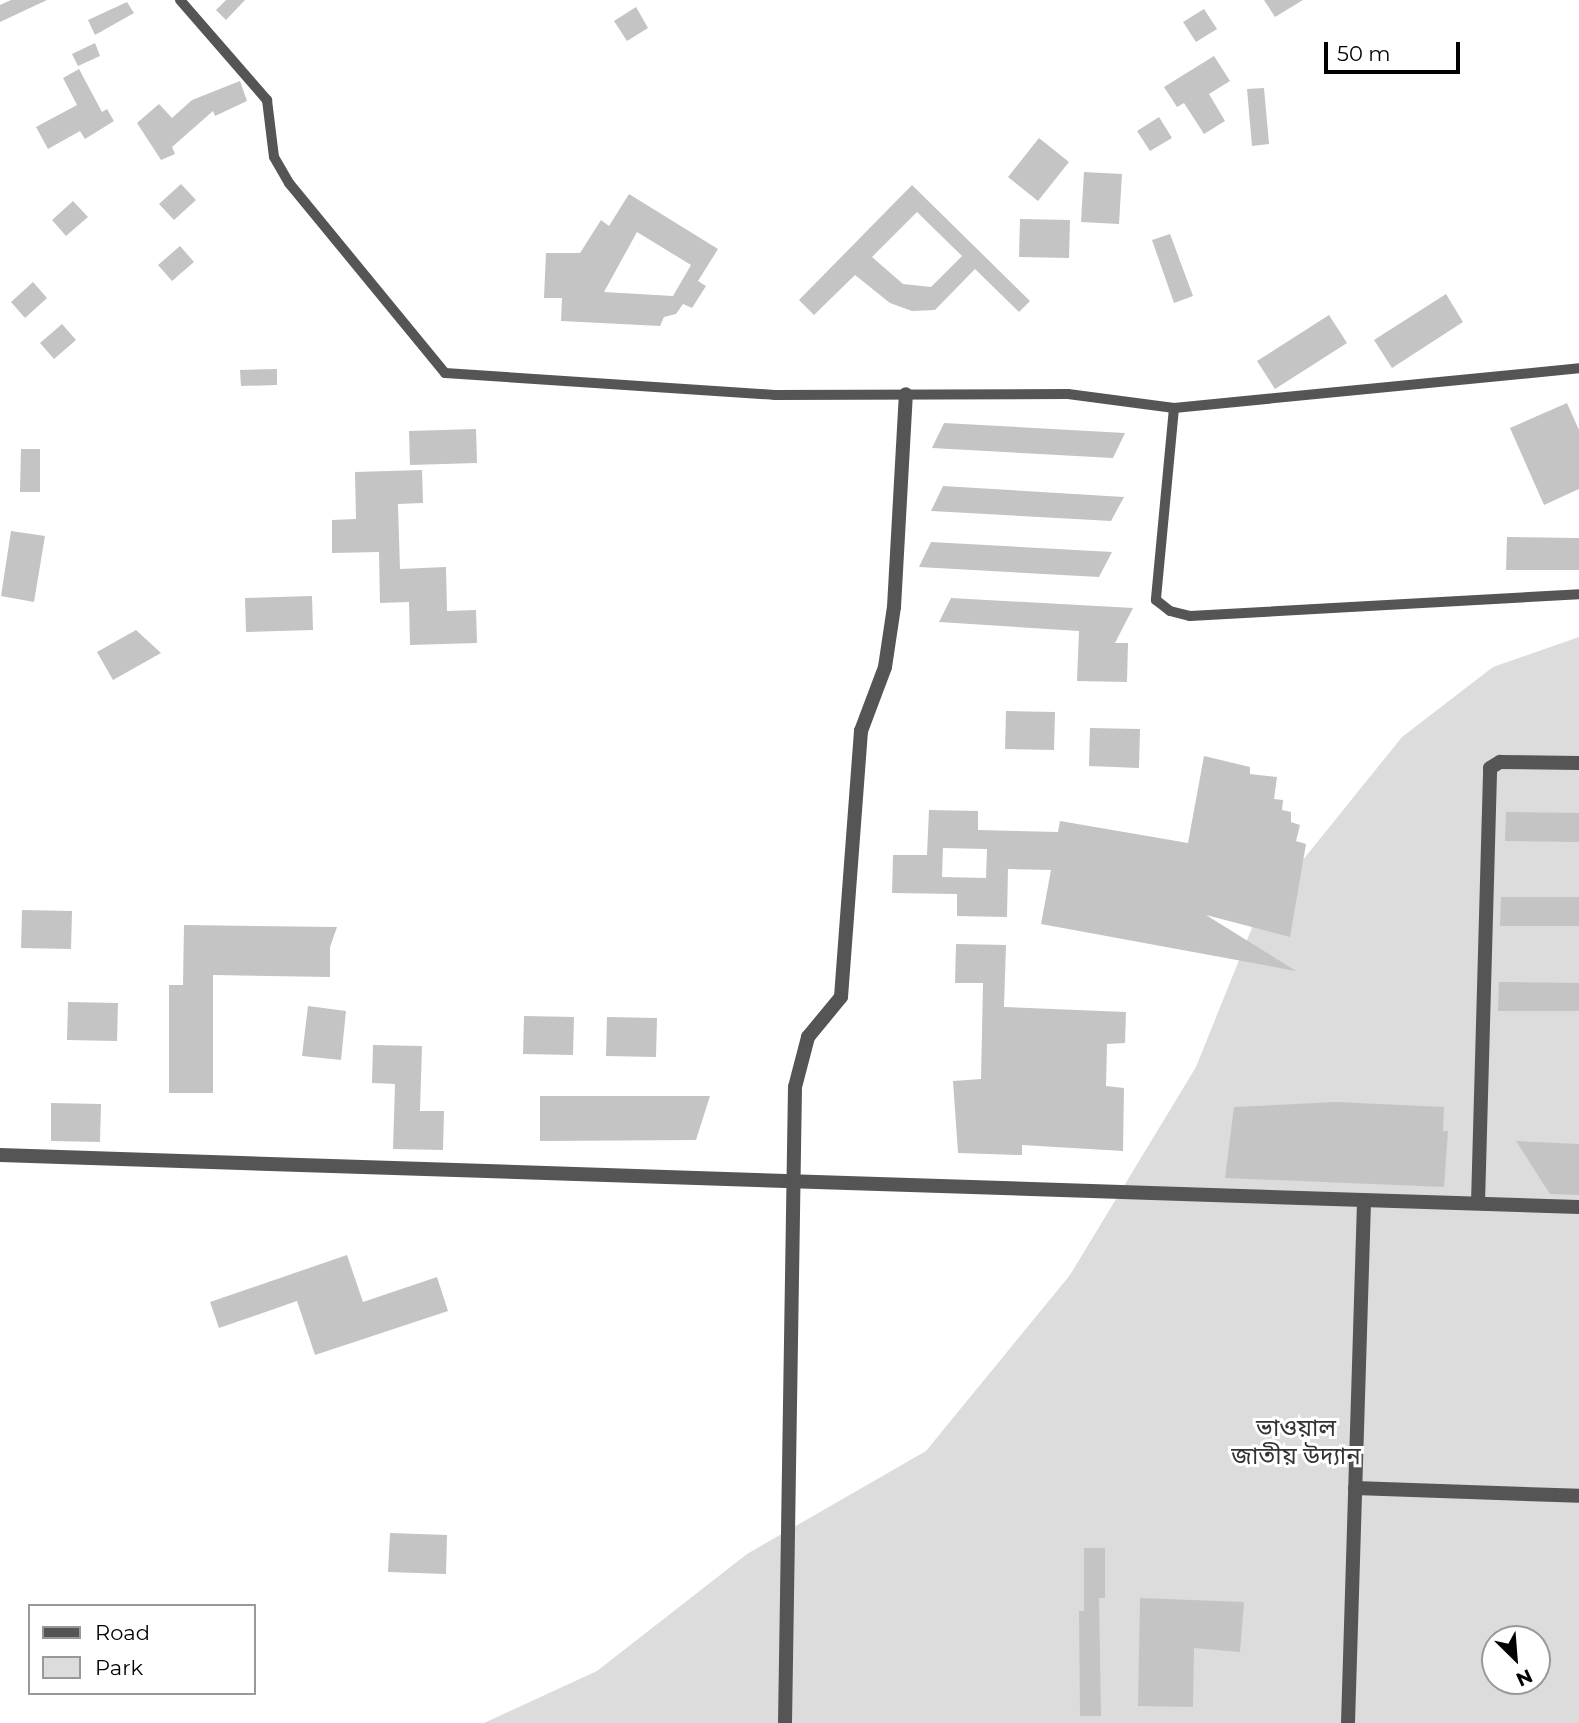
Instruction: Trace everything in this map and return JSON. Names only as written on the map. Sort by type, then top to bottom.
[{"type":"street","points":[[785,1723],[798,1062],[808,1037],[836,1006],[842,986],[861,731],[885,667],[894,607],[906,394]]},
{"type":"street","points":[[1478,1203],[1490,768],[1500,762],[1579,764]]},
{"type":"street","points":[[0,1155],[1579,1208]]},
{"type":"street","points":[[1348,1723],[1364,1201]]},
{"type":"street","points":[[1355,1488],[1579,1496]]},
{"type":"lane","points":[[180,0],[267,100],[274,157],[289,183],[445,373],[774,396],[1068,394],[1174,408],[1579,368]]},
{"type":"lane","points":[[1174,408],[1156,600],[1170,611],[1189,616],[1579,594]]},
{"type":"green space","name":"ভাওয়াল জাতীয় উদ্যান","points":[[1579,637],[1579,1723],[484,1723],[597,1671],[747,1554],[926,1451],[1070,1275],[1196,1067],[1256,918],[1402,737],[1493,667]]},
{"type":"building","points":[[11,0],[47,0],[0,22],[0,5]]},
{"type":"building","points":[[226,0],[245,0],[226,20],[216,10]]},
{"type":"building","points":[[1264,0],[1303,0],[1275,17]]},
{"type":"building","points":[[127,2],[134,13],[95,35],[88,20]]},
{"type":"building","points":[[636,7],[648,28],[627,41],[614,21]]},
{"type":"building","points":[[1204,9],[1217,29],[1196,42],[1183,22]]},
{"type":"building","points":[[95,43],[100,56],[78,66],[72,54]]},
{"type":"building","points":[[1214,56],[1230,81],[1209,94],[1225,121],[1204,134],[1184,103],[1177,107],[1164,87]]},
{"type":"building","points":[[79,69],[102,112],[107,109],[114,121],[85,139],[80,131],[48,149],[36,127],[77,105],[63,78]]},
{"type":"building","points":[[240,81],[247,101],[215,116],[213,111],[172,147],[175,154],[161,160],[137,123],[159,104],[172,118],[192,100]]},
{"type":"building","points":[[1264,88],[1269,144],[1252,146],[1247,89]]},
{"type":"building","points":[[1159,117],[1172,138],[1150,151],[1137,131]]},
{"type":"building","points":[[1039,138],[1069,162],[1038,201],[1008,177]]},
{"type":"building","points":[[1084,172],[1122,174],[1119,224],[1081,222]]},
{"type":"building","points":[[181,184],[196,200],[174,220],[159,204]]},
{"type":"building","points":[[912,185],[1030,301],[1019,312],[975,269],[935,310],[912,311],[890,303],[855,275],[814,315],[799,300]],"holes":[[[917,212],[962,256],[931,287],[903,284],[872,257]]]},
{"type":"building","points":[[629,194],[718,249],[698,281],[706,286],[692,308],[683,304],[676,314],[664,317],[660,326],[561,321],[562,298],[544,298],[546,253],[580,253],[601,220],[609,226]],"holes":[[[637,232],[691,265],[673,296],[604,292]]]},
{"type":"building","points":[[73,201],[88,217],[66,236],[52,220]]},
{"type":"building","points":[[1020,219],[1070,220],[1069,258],[1019,257]]},
{"type":"building","points":[[1170,234],[1193,296],[1174,303],[1152,240]]},
{"type":"building","points":[[180,246],[194,262],[172,281],[158,265]]},
{"type":"building","points":[[33,282],[47,298],[25,318],[11,302]]},
{"type":"building","points":[[1446,294],[1463,322],[1392,368],[1374,340]]},
{"type":"building","points":[[1329,315],[1347,343],[1275,389],[1257,361]]},
{"type":"building","points":[[62,324],[76,340],[54,359],[40,343]]},
{"type":"building","points":[[277,369],[277,385],[241,386],[240,370]]},
{"type":"building","points":[[1567,403],[1579,430],[1579,489],[1544,505],[1510,428]]},
{"type":"building","points":[[944,423],[1125,433],[1113,458],[932,448]]},
{"type":"building","points":[[476,429],[477,463],[410,465],[409,431]]},
{"type":"building","points":[[21,449],[40,449],[40,492],[20,492]]},
{"type":"building","points":[[422,470],[423,503],[398,504],[400,569],[446,567],[447,611],[476,610],[477,643],[410,645],[409,602],[380,603],[379,552],[332,553],[332,520],[356,519],[355,472]]},
{"type":"building","points":[[943,486],[1124,497],[1111,521],[931,511]]},
{"type":"building","points":[[11,531],[45,536],[34,602],[1,596]]},
{"type":"building","points":[[1507,537],[1579,538],[1579,570],[1506,570]]},
{"type":"building","points":[[931,542],[1112,552],[1099,577],[919,567]]},
{"type":"building","points":[[312,596],[313,630],[246,632],[245,598]]},
{"type":"building","points":[[951,598],[1133,608],[1115,643],[1128,643],[1127,682],[1077,681],[1079,631],[939,622]]},
{"type":"building","points":[[136,630],[161,653],[113,680],[97,652]]},
{"type":"building","points":[[1006,711],[1055,712],[1054,750],[1005,749]]},
{"type":"building","points":[[1090,728],[1140,729],[1139,768],[1089,766]]},
{"type":"building","points":[[1204,756],[1250,767],[1250,774],[1277,777],[1274,799],[1283,800],[1282,810],[1291,812],[1291,822],[1300,825],[1296,841],[1306,844],[1290,937],[1206,915],[1296,971],[1041,924],[1051,870],[1008,869],[1007,917],[957,916],[957,894],[892,893],[893,855],[927,855],[929,810],[978,811],[978,830],[1058,832],[1060,821],[1188,843]],"holes":[[[943,848],[987,849],[986,878],[942,877]]]},
{"type":"building","points":[[1506,812],[1579,813],[1579,842],[1505,841]]},
{"type":"building","points":[[1501,897],[1579,897],[1579,926],[1500,926]]},
{"type":"building","points":[[22,910],[72,911],[71,949],[21,948]]},
{"type":"building","points":[[184,925],[337,927],[330,947],[330,977],[213,975],[213,1093],[169,1093],[169,985],[183,985]]},
{"type":"building","points":[[956,944],[1006,945],[1004,1007],[1126,1012],[1125,1043],[1107,1044],[1106,1086],[1124,1088],[1123,1151],[1022,1145],[1022,1155],[958,1153],[953,1081],[981,1079],[983,983],[955,983]]},
{"type":"building","points":[[1499,982],[1579,983],[1579,1011],[1498,1011]]},
{"type":"building","points":[[68,1002],[118,1003],[117,1041],[67,1040]]},
{"type":"building","points":[[308,1006],[346,1011],[341,1060],[302,1056]]},
{"type":"building","points":[[524,1016],[574,1017],[573,1055],[523,1054]]},
{"type":"building","points":[[607,1017],[657,1018],[656,1057],[606,1056]]},
{"type":"building","points":[[373,1045],[422,1046],[420,1111],[444,1111],[443,1150],[393,1149],[395,1084],[372,1083]]},
{"type":"building","points":[[540,1096],[710,1096],[696,1140],[540,1141]]},
{"type":"building","points":[[1336,1102],[1444,1107],[1443,1131],[1448,1131],[1444,1187],[1225,1178],[1234,1107]]},
{"type":"building","points":[[51,1103],[101,1104],[100,1142],[51,1141]]},
{"type":"building","points":[[1516,1141],[1579,1144],[1579,1195],[1550,1194]]},
{"type":"building","points":[[347,1255],[363,1302],[437,1277],[448,1311],[315,1355],[297,1301],[219,1328],[210,1302]]},
{"type":"building","points":[[390,1533],[447,1535],[446,1574],[388,1572]]},
{"type":"building","points":[[1084,1548],[1105,1548],[1105,1598],[1099,1598],[1101,1716],[1080,1716],[1079,1611],[1084,1611]]},
{"type":"building","points":[[1140,1598],[1244,1602],[1240,1652],[1194,1648],[1193,1707],[1138,1706]]}]
